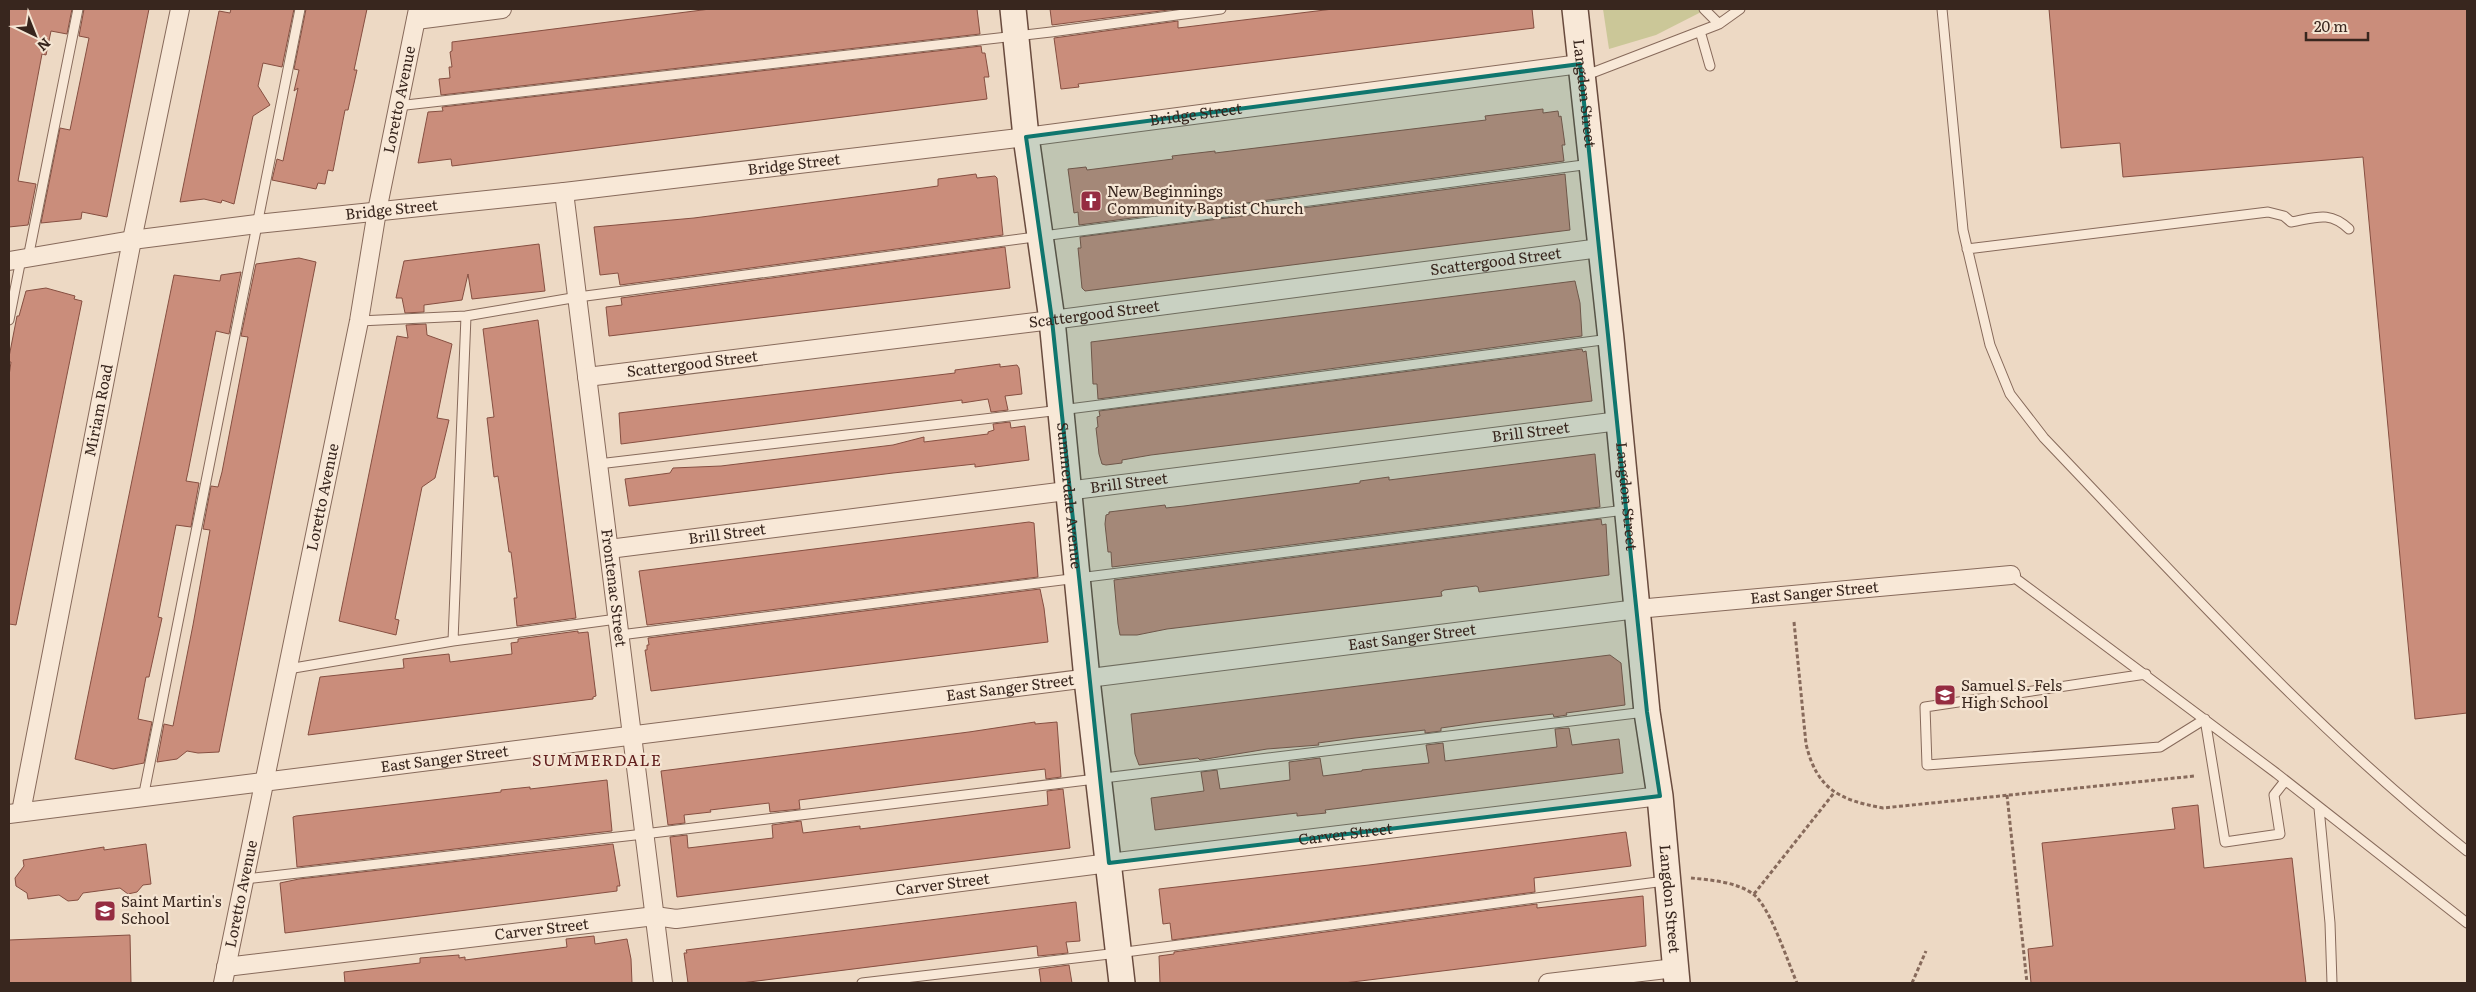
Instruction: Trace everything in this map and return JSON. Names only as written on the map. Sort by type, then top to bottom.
[{"type":"main road","name":"Summerdale Avenue","points":[[1013,9],[1026,136],[1052,320],[1087,679],[1122,983]]},
{"type":"main road","name":"Langdon Street","points":[[1575,9],[1580,70],[1611,339],[1647,712],[1660,796],[1679,879],[1676,975]]},
{"type":"street","name":"Miriam Road","points":[[15,813],[180,9]]},
{"type":"street","points":[[417,14],[502,9]]},
{"type":"street","name":"Loretto Avenue","points":[[225,975],[266,783],[359,321],[376,211],[417,14]]},
{"type":"street","name":"Bridge Street","points":[[19,259],[132,240],[257,224],[564,192],[1580,70]]},
{"type":"street","name":"Frontenac Street","points":[[564,192],[663,983]]},
{"type":"street","name":"Scattergood Street","points":[[587,376],[1052,320],[1600,248]]},
{"type":"street","name":"Brill Street","points":[[609,549],[1619,421]]},
{"type":"street","name":"East Sanger Street","points":[[15,813],[632,737],[1637,609],[2011,575]]},
{"type":"street","name":"Carver Street","points":[[225,975],[654,916],[676,919],[1109,863],[1660,796]]},
{"type":"street","points":[[1548,983],[1676,975]]},
{"type":"lane","points":[[9,320],[19,259],[78,9]]},
{"type":"lane","points":[[143,798],[300,9]]},
{"type":"lane","points":[[397,106],[1016,36],[1221,9]]},
{"type":"lane","points":[[1704,9],[1719,24]]},
{"type":"lane","points":[[1580,70],[1719,24],[1740,9]]},
{"type":"lane","points":[[1942,9],[1963,230],[1990,345],[2010,394],[2044,438],[2283,685],[2402,798],[2467,851]]},
{"type":"lane","points":[[1700,31],[1710,66]]},
{"type":"lane","points":[[359,321],[466,316],[578,297],[1591,164]]},
{"type":"lane","points":[[1967,249],[2268,212],[2284,216],[2291,222],[2326,215],[2341,221],[2350,229]]},
{"type":"lane","points":[[453,641],[466,316]]},
{"type":"lane","points":[[598,464],[1061,410],[1611,339]]},
{"type":"lane","points":[[288,669],[453,641],[618,627],[1078,579],[1628,510]]},
{"type":"lane","points":[[2011,575],[2286,780],[2318,808],[2467,923]]},
{"type":"lane","points":[[2146,674],[1925,707],[1927,765],[2160,747],[2205,719]]},
{"type":"lane","points":[[245,879],[644,834],[1647,712]]},
{"type":"lane","points":[[2205,719],[2225,842],[2280,834],[2274,795],[2286,780]]},
{"type":"lane","points":[[2318,808],[2330,923],[2332,983]]},
{"type":"lane","points":[[862,983],[1118,953],[1679,879]]},
{"type":"path","points":[[1754,894],[1834,793]]},
{"type":"path","points":[[2007,795],[2027,983]]},
{"type":"path","points":[[1679,879],[1718,881],[1754,894],[1770,918],[1797,983]]},
{"type":"path","points":[[1912,983],[1926,951]]},
{"type":"highlighted area","points":[[1580,64],[1647,712],[1660,796],[1109,863],[1052,320],[1026,137]]},
{"type":"shaded area","points":[[1603,9],[1707,9],[1656,35],[1609,49]]},
{"type":"building","points":[[9,9],[72,9],[67,34],[51,31],[46,55],[42,54],[18,181],[36,184],[28,225],[9,227]]},
{"type":"building","points":[[84,9],[149,9],[107,217],[82,212],[81,219],[41,223],[60,128],[70,130],[89,38],[79,36]]},
{"type":"building","points":[[231,9],[294,9],[282,67],[263,63],[258,86],[270,105],[253,116],[234,204],[222,200],[221,203],[204,199],[180,202],[219,11],[230,13]]},
{"type":"building","points":[[306,9],[367,9],[354,70],[357,70],[348,110],[345,110],[333,171],[328,170],[325,184],[318,183],[316,189],[272,180],[277,159],[283,161],[298,88],[294,91],[299,70],[294,69]]},
{"type":"building","points":[[710,9],[977,9],[980,34],[441,95],[439,79],[450,78],[449,67],[452,67],[450,52],[452,51],[452,42]]},
{"type":"building","points":[[1050,9],[1176,9],[1052,25]]},
{"type":"building","points":[[1333,9],[1532,9],[1534,28],[1078,84],[1079,87],[1061,89],[1054,38],[1178,21],[1178,28]]},
{"type":"building","points":[[2049,9],[2467,9],[2467,713],[2415,719],[2363,157],[2123,177],[2120,143],[2061,148]]},
{"type":"building","points":[[981,46],[982,53],[985,53],[989,77],[984,77],[987,99],[452,166],[451,159],[418,163],[428,112],[443,111],[442,107]]},
{"type":"building","points":[[1543,109],[1543,113],[1558,111],[1559,117],[1561,116],[1565,145],[1562,145],[1564,161],[1079,225],[1078,212],[1074,213],[1068,169],[1086,167],[1087,170],[1173,159],[1172,156],[1215,151],[1215,153],[1486,120],[1485,116]]},
{"type":"building","points":[[976,174],[977,178],[995,176],[997,178],[1003,235],[620,285],[618,273],[600,275],[594,227],[694,218],[938,186],[938,179]]},
{"type":"building","points":[[1565,174],[1570,230],[1085,291],[1082,288],[1078,248],[1081,248],[1080,237]]},
{"type":"building","points":[[539,244],[545,291],[472,299],[468,274],[462,300],[424,305],[424,312],[405,313],[402,298],[396,298],[404,261]]},
{"type":"building","points":[[1005,247],[1010,288],[609,336],[606,307],[622,305],[621,298]]},
{"type":"building","points":[[299,258],[316,262],[219,752],[198,753],[187,751],[177,759],[157,762],[164,724],[173,726],[210,530],[203,529],[211,486],[218,487],[222,472],[248,337],[241,336],[256,264]]},
{"type":"building","points":[[241,272],[229,334],[216,331],[186,481],[199,483],[191,527],[176,525],[158,617],[162,618],[149,677],[146,677],[138,719],[152,722],[144,763],[113,769],[75,759],[174,275],[220,281],[221,275]]},
{"type":"building","points":[[1575,281],[1580,303],[1582,336],[1098,399],[1097,384],[1093,384],[1091,342]]},
{"type":"building","points":[[46,288],[75,296],[74,299],[82,301],[16,625],[9,624],[9,376],[11,362],[9,362],[9,357],[17,316],[19,316],[26,291]]},
{"type":"building","points":[[538,320],[576,618],[517,626],[514,598],[517,598],[511,552],[509,552],[498,476],[494,477],[487,418],[494,417],[483,329]]},
{"type":"building","points":[[426,324],[427,335],[452,344],[437,418],[449,420],[435,478],[422,487],[395,619],[399,620],[396,635],[339,621],[397,336],[408,338],[406,325]]},
{"type":"building","points":[[1582,349],[1583,352],[1586,351],[1592,401],[1151,455],[1122,460],[1122,463],[1106,465],[1102,464],[1099,454],[1096,428],[1098,427],[1097,417],[1100,416],[1099,411]]},
{"type":"building","points":[[1000,364],[1000,367],[1017,365],[1019,368],[1022,394],[1005,396],[1008,410],[991,412],[988,399],[962,403],[962,400],[621,444],[619,413],[955,373],[955,370]]},
{"type":"building","points":[[1010,422],[1011,428],[1025,426],[1029,460],[975,467],[975,464],[893,473],[629,506],[625,479],[670,473],[673,468],[721,466],[893,445],[924,437],[924,442],[988,434],[988,432],[994,430],[993,424]]},
{"type":"building","points":[[1595,454],[1600,507],[1112,567],[1111,552],[1108,552],[1105,524],[1106,515],[1109,512],[1165,505],[1166,508],[1184,506],[1360,483],[1360,481],[1389,477],[1389,480]]},
{"type":"building","points":[[1601,519],[1602,525],[1606,524],[1609,575],[1479,592],[1476,586],[1444,590],[1441,592],[1442,596],[1167,629],[1137,635],[1120,635],[1114,580]]},
{"type":"building","points":[[1029,522],[1034,523],[1038,577],[647,625],[639,571]]},
{"type":"building","points":[[1040,589],[1048,642],[651,691],[645,650],[647,650],[647,645],[649,645],[648,638]]},
{"type":"building","points":[[578,631],[578,633],[588,632],[596,696],[593,699],[308,735],[320,677],[404,668],[403,659],[449,654],[450,662],[512,654],[511,643],[518,642],[518,639]]},
{"type":"building","points":[[1610,655],[1621,663],[1625,705],[1566,713],[1567,715],[1554,717],[1553,714],[1483,722],[1441,728],[1441,731],[1425,733],[1425,730],[1355,738],[1318,743],[1319,745],[1267,749],[1200,760],[1198,758],[1139,765],[1135,754],[1131,714]]},
{"type":"building","points":[[1035,722],[1035,724],[1057,722],[1061,777],[1046,779],[1045,769],[914,785],[799,800],[800,809],[770,812],[769,803],[710,810],[711,812],[684,815],[685,823],[668,825],[661,771]]},
{"type":"building","points":[[1569,728],[1572,745],[1619,739],[1623,773],[1325,810],[1326,813],[1297,816],[1297,813],[1155,830],[1151,798],[1204,791],[1201,772],[1217,770],[1220,789],[1290,780],[1289,762],[1320,758],[1323,776],[1429,763],[1426,745],[1443,743],[1445,761],[1557,747],[1555,729]]},
{"type":"building","points":[[607,780],[612,831],[297,867],[293,817],[296,816],[501,792],[501,790],[530,787],[530,789]]},
{"type":"building","points":[[1063,789],[1070,848],[677,897],[670,837],[687,835],[688,848],[773,838],[772,825],[801,821],[803,833],[860,826],[860,829],[1048,805],[1047,791]]},
{"type":"building","points":[[2198,805],[2204,868],[2292,858],[2306,983],[2031,983],[2028,949],[2053,946],[2042,843],[2175,829],[2172,808]]},
{"type":"building","points":[[1626,832],[1631,866],[1534,878],[1535,892],[1172,940],[1170,923],[1163,924],[1159,889],[1369,865]]},
{"type":"building","points":[[146,844],[151,884],[143,885],[137,892],[128,894],[120,888],[83,893],[78,900],[68,901],[59,895],[28,899],[27,893],[16,886],[15,878],[24,866],[23,860],[104,847],[104,850]]},
{"type":"building","points":[[613,844],[620,886],[617,886],[617,891],[285,933],[280,883],[299,879]]},
{"type":"building","points":[[1643,896],[1646,946],[1344,983],[1160,983],[1159,956],[1174,954],[1174,952],[1537,904],[1537,908]]},
{"type":"building","points":[[1076,902],[1080,941],[1066,942],[1068,953],[1038,956],[1037,946],[741,983],[688,983],[684,953],[687,953],[686,950]]},
{"type":"building","name":"Saint Martin's School","points":[[130,935],[131,983],[9,983],[9,940]]},
{"type":"building","points":[[594,936],[595,944],[627,939],[631,959],[632,983],[345,983],[344,972],[420,963],[420,958],[459,955],[459,958],[465,957],[465,960],[567,947],[566,939]]},
{"type":"building","points":[[1069,965],[1072,983],[1041,983],[1039,969]]},
{"type":"place","name":"New Beginnings Community Baptist Church","points":[[1091,201]]},
{"type":"place","name":"Samuel S. Fels High School","points":[[1945,695]]},
{"type":"place","name":"Saint Martin's School","points":[[105,911]]},
{"type":"district","name":"SUMMERDALE","points":[[597,760]]}]
